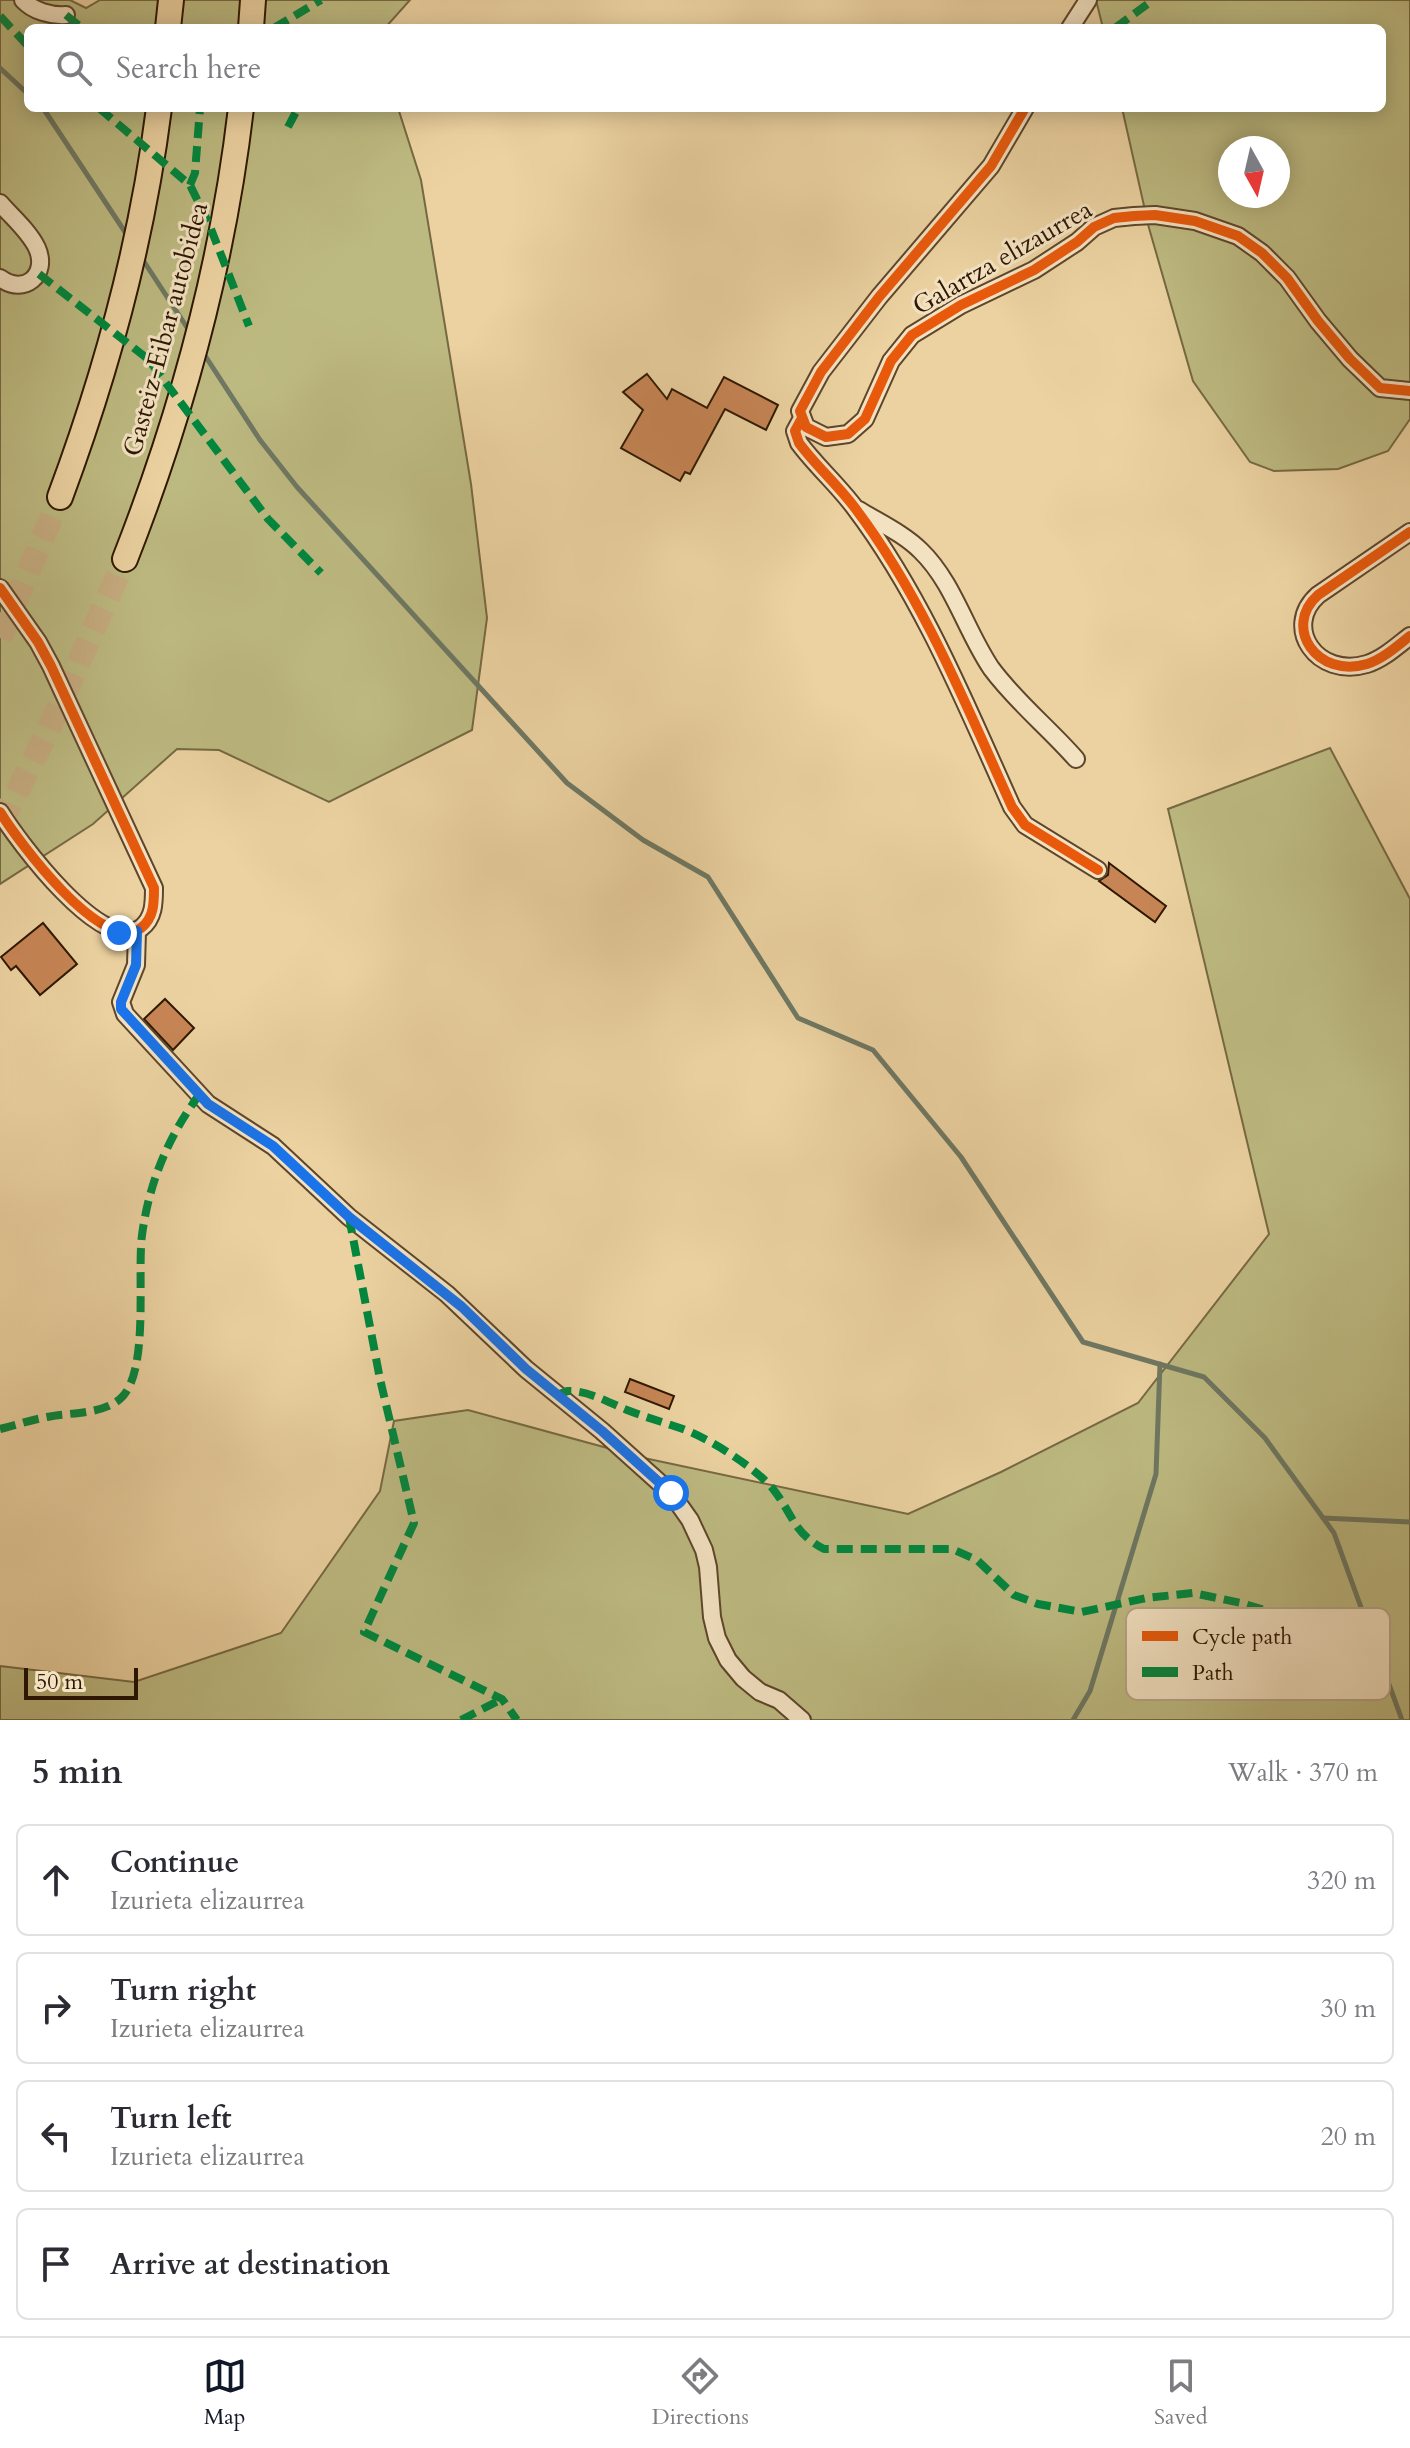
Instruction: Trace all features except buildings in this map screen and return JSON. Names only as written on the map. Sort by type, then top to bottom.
[{"type":"highway","points":[[168,24],[171,0]]},
{"type":"highway","points":[[251,24],[253,0]]},
{"type":"highway","name":"Gasteiz-Eibar autobidea","points":[[60,497],[109,357],[146,197],[158,112]]},
{"type":"highway","name":"Gasteiz-Eibar autobidea","points":[[125,559],[178,412],[205,311],[234,170],[241,112]]},
{"type":"street","points":[[23,0],[27,5],[54,16],[66,15]]},
{"type":"street","points":[[1073,24],[1088,0]]},
{"type":"street","name":"Galartza elizaurrea","points":[[1023,112],[991,166],[904,266],[821,372],[802,404],[801,420],[806,427],[826,437],[848,434],[865,419],[891,361],[912,335],[961,305],[1034,270],[1094,227],[1114,218],[1134,216],[1155,215],[1195,221],[1238,236],[1262,253],[1287,278],[1350,359],[1380,388],[1410,391]]},
{"type":"street","points":[[0,203],[32,240],[42,262],[39,274],[29,283],[19,286],[0,278]]},
{"type":"street","points":[[801,420],[795,431],[799,443],[854,507],[919,610],[951,672],[1012,807],[1025,825],[1098,870]]},
{"type":"street","points":[[854,507],[911,541],[925,554],[945,583],[991,668],[1020,704],[1055,734],[1076,759]]},
{"type":"street","points":[[1410,532],[1309,603],[1305,626],[1307,641],[1317,657],[1328,663],[1350,667],[1386,655],[1410,636]]},
{"type":"street","points":[[0,588],[51,666],[154,888],[152,916],[137,931],[119,933],[92,918],[67,896],[0,812]]},
{"type":"street","points":[[137,931],[136,965],[121,1002],[125,1014],[208,1104],[282,1154],[349,1217],[462,1307],[526,1369],[671,1493],[690,1520],[704,1550],[712,1617],[717,1638],[728,1660],[760,1692],[779,1700],[802,1720]]},
{"type":"shaded area","points":[[0,0],[70,0],[86,8],[100,0],[410,0],[389,24],[24,24],[24,112],[399,112],[421,180],[471,484],[487,618],[472,730],[329,802],[219,750],[177,749],[93,824],[0,884]]},
{"type":"shaded area","points":[[1096,0],[1410,0],[1410,419],[1388,451],[1338,469],[1274,471],[1250,462],[1193,381],[1149,228],[1123,112],[1386,112],[1386,24],[1102,24]]},
{"type":"shaded area","points":[[1330,748],[1410,899],[1410,1720],[0,1720],[0,1666],[134,1682],[281,1633],[380,1491],[394,1421],[468,1410],[644,1458],[908,1514],[1001,1472],[1138,1403],[1269,1234],[1168,809]]},
{"type":"waterway","points":[[0,68],[24,90]]},
{"type":"waterway","points":[[46,112],[129,238]]},
{"type":"waterway","points":[[141,257],[190,332]]},
{"type":"waterway","points":[[202,351],[260,440],[297,487],[567,783],[643,840],[708,877],[798,1018],[873,1050],[961,1157],[1083,1342],[1204,1377],[1265,1438],[1334,1533],[1361,1608]]},
{"type":"waterway","points":[[1073,1720],[1090,1691],[1156,1474],[1160,1364]]},
{"type":"waterway","points":[[1323,1518],[1410,1522]]},
{"type":"waterway","points":[[1390,1687],[1402,1720]]},
{"type":"tunnel","points":[[0,638],[60,497]]},
{"type":"tunnel","points":[[0,825],[46,735],[125,559]]},
{"type":"marked path","points":[[281,24],[321,0]]},
{"type":"marked path","points":[[1120,24],[1153,0]]},
{"type":"marked path","points":[[66,15],[77,24]]},
{"type":"marked path","points":[[0,16],[24,42]]},
{"type":"marked path","points":[[104,112],[190,185],[209,224],[249,326]]},
{"type":"marked path","points":[[190,185],[195,173],[200,112]]},
{"type":"marked path","points":[[288,127],[296,112]]},
{"type":"marked path","points":[[39,274],[148,359],[268,519],[321,573]]},
{"type":"marked path","points":[[0,1429],[47,1417],[98,1410],[123,1396],[131,1382],[139,1343],[145,1216],[169,1144],[199,1095]]},
{"type":"marked path","points":[[349,1217],[380,1379],[414,1523],[364,1632],[502,1699],[517,1720]]},
{"type":"marked path","points":[[556,1395],[568,1391],[591,1395],[691,1432],[717,1445],[765,1480],[800,1530],[824,1549],[952,1549],[977,1560],[1014,1595],[1038,1604],[1082,1612],[1146,1598],[1193,1593],[1258,1608]]},
{"type":"marked path","points":[[461,1720],[502,1699]]},
{"type":"cycle path","points":[[1023,112],[991,166],[879,297],[821,372],[800,411],[806,427],[826,437],[848,434],[865,419],[891,361],[912,335],[961,305],[1034,270],[1094,227],[1114,218],[1134,216],[1155,215],[1195,221],[1238,236],[1262,253],[1287,278],[1350,359],[1380,388],[1410,391]]},
{"type":"cycle path","points":[[801,420],[795,431],[799,443],[855,508],[902,578],[960,691],[1012,807],[1025,825],[1098,870]]},
{"type":"cycle path","points":[[1410,532],[1318,595],[1303,621],[1304,635],[1310,647],[1333,664],[1349,667],[1379,659],[1410,636]]},
{"type":"cycle path","points":[[0,588],[51,666],[154,888],[149,920],[141,928],[125,932],[105,926],[84,911],[43,869],[0,812]]},
{"type":"route","points":[[119,933],[137,931],[138,954],[121,1009],[199,1095],[273,1146],[349,1217],[462,1307],[546,1387],[602,1431],[671,1493]]}]
